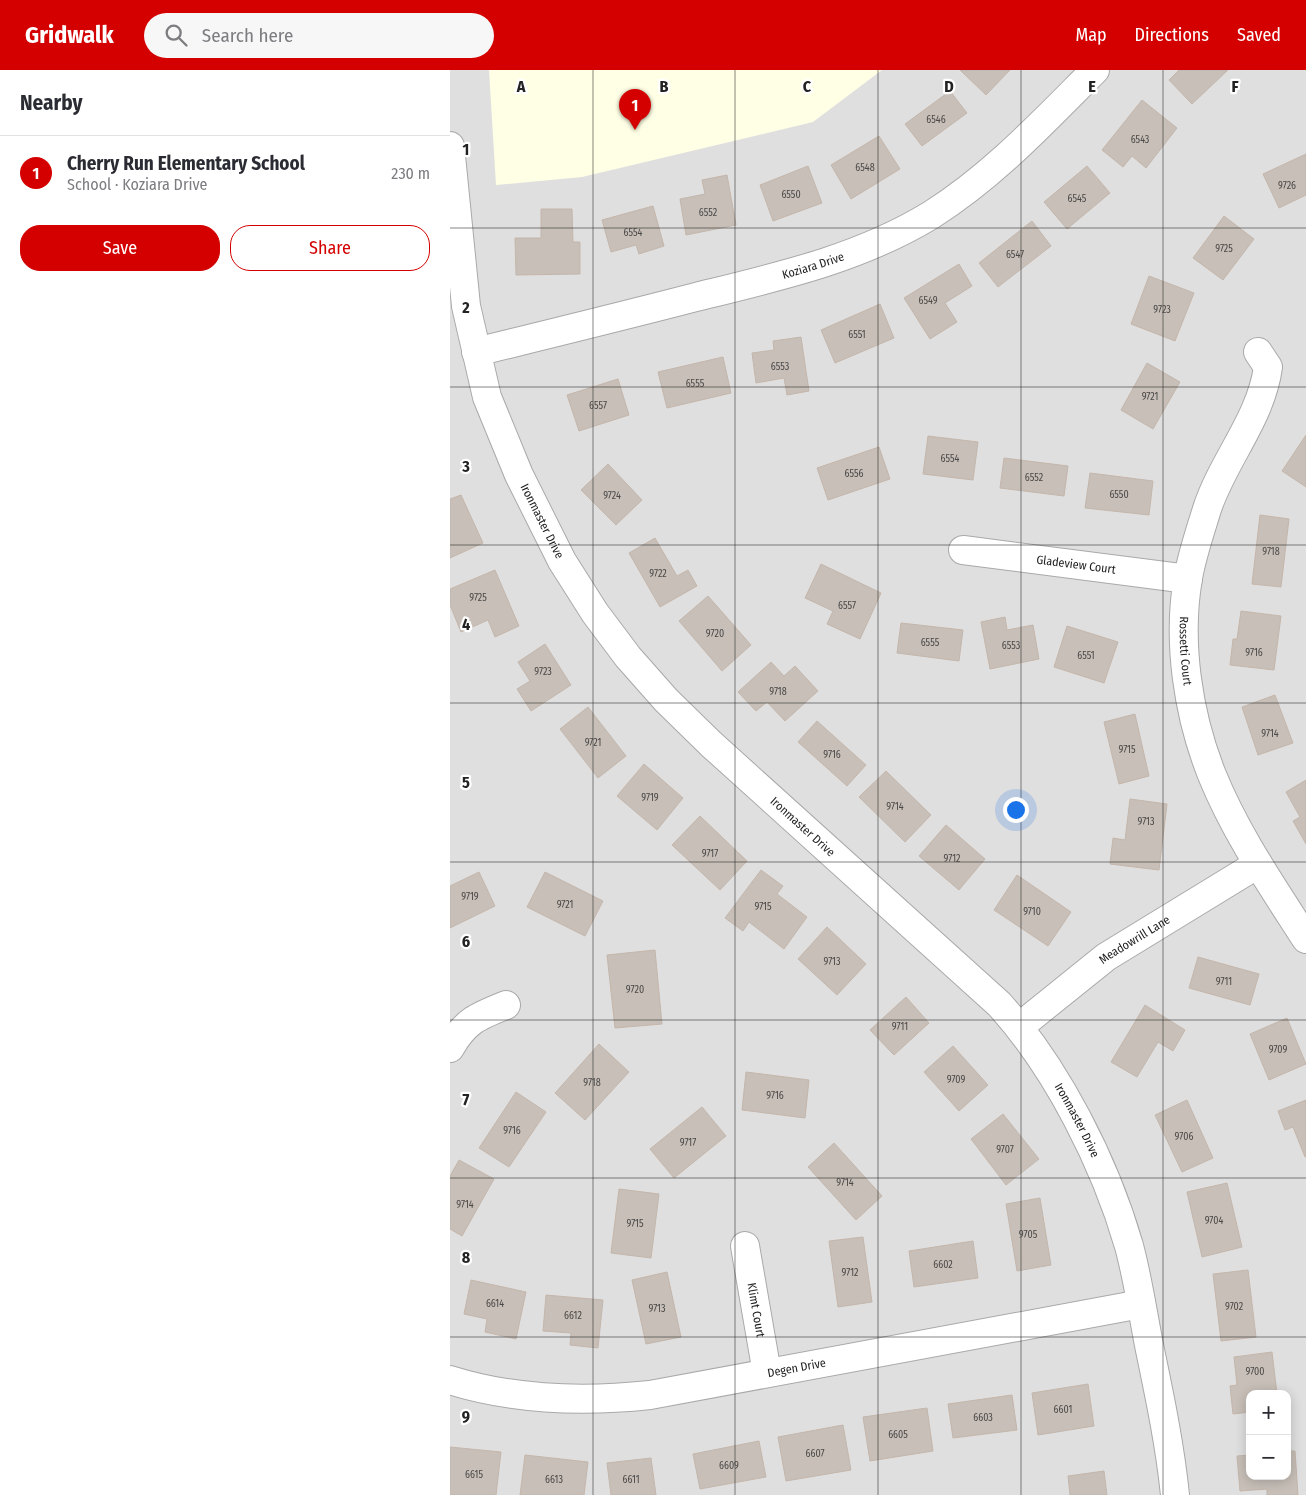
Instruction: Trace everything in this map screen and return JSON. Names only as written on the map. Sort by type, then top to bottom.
[{"type":"street","name":"Koziara Drive","points":[[476,352],[793,274],[846,256],[891,237],[930,215],[974,185],[1018,148],[1095,70]]},
{"type":"street","name":"Ironmaster Drive","points":[[450,146],[461,270],[476,352],[487,397],[532,501],[562,561],[595,612],[628,657],[666,700],[711,744],[936,945],[1019,1027],[1077,1119],[1103,1173],[1129,1247],[1169,1443],[1175,1495]]},
{"type":"street","name":"Rossetti Court","points":[[1258,352],[1268,367],[1265,388],[1208,506],[1188,579],[1185,608],[1185,657],[1198,733],[1212,775],[1232,818],[1258,864],[1306,939]]},
{"type":"street","name":"Gladeview Court","points":[[963,550],[1188,579]]},
{"type":"street","name":"Meadowrill Lane","points":[[1019,1027],[1106,958],[1258,864]]},
{"type":"street","points":[[450,1048],[460,1031],[476,1016],[506,1005]]},
{"type":"street","name":"Klimt Court","points":[[745,1246],[767,1373]]},
{"type":"street","name":"Degen Drive","points":[[450,1380],[499,1391],[582,1399],[650,1395],[1141,1304]]},
{"type":"shaded area","points":[[450,70],[1306,70],[1306,1495],[450,1495]]},
{"type":"shaded area","points":[[489,70],[882,70],[813,122],[582,177],[496,185]]},
{"type":"building","points":[[960,70],[1010,70],[986,95]]},
{"type":"building","points":[[1179,70],[1228,70],[1192,104],[1169,80]]},
{"type":"building","points":[[950,91],[967,113],[922,146],[905,124]]},
{"type":"building","points":[[1142,100],[1177,128],[1146,168],[1132,156],[1123,167],[1102,150]]},
{"type":"building","points":[[879,136],[900,169],[851,199],[831,165]]},
{"type":"building","points":[[1306,154],[1306,195],[1279,208],[1263,174]]},
{"type":"building","points":[[808,166],[822,203],[773,221],[760,185]]},
{"type":"building","points":[[1087,166],[1110,193],[1067,229],[1044,202]]},
{"type":"building","points":[[727,175],[736,225],[686,235],[680,199],[705,194],[702,180]]},
{"type":"building","points":[[653,206],[664,246],[639,254],[636,245],[611,252],[602,220]]},
{"type":"building","points":[[541,209],[572,209],[573,242],[580,242],[580,274],[516,275],[515,238],[541,238]]},
{"type":"building","points":[[1224,216],[1254,239],[1223,280],[1193,258]]},
{"type":"building","points":[[1032,221],[1051,246],[998,287],[979,263]]},
{"type":"building","points":[[959,264],[972,286],[945,303],[957,322],[930,339],[904,298]]},
{"type":"building","points":[[1149,276],[1194,293],[1175,341],[1131,324]]},
{"type":"building","points":[[880,304],[894,338],[835,363],[821,330]]},
{"type":"building","points":[[801,337],[809,391],[787,395],[784,378],[756,383],[752,353],[774,350],[773,341]]},
{"type":"building","points":[[723,357],[731,393],[667,408],[658,372]]},
{"type":"building","points":[[1147,363],[1180,382],[1153,429],[1121,410]]},
{"type":"building","points":[[618,379],[629,415],[579,431],[567,395]]},
{"type":"building","points":[[1306,435],[1306,487],[1282,471]]},
{"type":"building","points":[[928,436],[978,442],[973,480],[923,474]]},
{"type":"building","points":[[879,447],[890,479],[828,500],[817,468]]},
{"type":"building","points":[[1004,458],[1068,466],[1064,496],[1000,488]]},
{"type":"building","points":[[608,464],[642,500],[616,525],[581,490]]},
{"type":"building","points":[[1090,473],[1153,481],[1149,515],[1085,508]]},
{"type":"building","points":[[461,495],[483,543],[450,558],[450,499]]},
{"type":"building","points":[[1260,515],[1289,519],[1281,587],[1252,584]]},
{"type":"building","points":[[655,538],[677,576],[688,570],[697,586],[660,607],[629,553]]},
{"type":"building","points":[[821,564],[881,593],[860,639],[827,624],[833,611],[805,598]]},
{"type":"building","points":[[495,570],[519,626],[495,637],[488,620],[461,632],[450,605],[450,589]]},
{"type":"building","points":[[708,596],[751,645],[722,671],[679,621]]},
{"type":"building","points":[[1241,611],[1281,616],[1274,670],[1230,665],[1233,639],[1237,639]]},
{"type":"building","points":[[1005,617],[1007,630],[1033,625],[1039,659],[990,669],[981,622]]},
{"type":"building","points":[[901,623],[963,630],[959,661],[897,653]]},
{"type":"building","points":[[1067,626],[1118,642],[1104,683],[1054,667]]},
{"type":"building","points":[[545,644],[571,685],[531,711],[517,689],[530,681],[518,662]]},
{"type":"building","points":[[771,662],[784,676],[795,666],[818,691],[785,721],[767,702],[756,711],[738,692]]},
{"type":"building","points":[[1275,695],[1293,743],[1258,755],[1242,707]]},
{"type":"building","points":[[588,707],[626,756],[598,778],[560,729]]},
{"type":"building","points":[[1135,714],[1149,776],[1119,784],[1104,722]]},
{"type":"building","points":[[817,721],[866,765],[847,786],[798,742]]},
{"type":"building","points":[[644,764],[683,798],[657,830],[617,796]]},
{"type":"building","points":[[886,771],[931,815],[905,842],[859,797]]},
{"type":"building","points":[[1306,780],[1306,844],[1293,821],[1300,817],[1286,792]]},
{"type":"building","points":[[1130,799],[1167,804],[1159,870],[1110,864],[1113,838],[1125,840]]},
{"type":"building","points":[[700,816],[747,861],[720,890],[672,845]]},
{"type":"building","points":[[946,825],[985,859],[959,890],[919,856]]},
{"type":"building","points":[[761,870],[783,886],[777,894],[807,917],[784,949],[749,922],[743,931],[725,918]]},
{"type":"building","points":[[479,872],[495,906],[450,928],[450,886]]},
{"type":"building","points":[[545,872],[603,901],[585,936],[527,907]]},
{"type":"building","points":[[1017,875],[1071,912],[1048,946],[994,910]]},
{"type":"building","points":[[827,927],[866,964],[837,995],[798,959]]},
{"type":"building","points":[[655,950],[662,1024],[615,1028],[607,955]]},
{"type":"building","points":[[1198,957],[1259,974],[1250,1005],[1189,988]]},
{"type":"building","points":[[906,997],[929,1023],[894,1055],[870,1030]]},
{"type":"building","points":[[1145,1005],[1185,1030],[1173,1051],[1158,1042],[1137,1077],[1111,1062]]},
{"type":"building","points":[[1287,1018],[1306,1064],[1269,1080],[1250,1034]]},
{"type":"building","points":[[599,1044],[629,1072],[585,1120],[555,1093]]},
{"type":"building","points":[[953,1046],[988,1085],[959,1111],[924,1072]]},
{"type":"building","points":[[746,1072],[809,1080],[805,1118],[742,1110]]},
{"type":"building","points":[[516,1092],[546,1112],[509,1167],[479,1148]]},
{"type":"building","points":[[1187,1100],[1213,1158],[1182,1172],[1155,1115]]},
{"type":"building","points":[[1306,1100],[1305,1157],[1293,1127],[1285,1130],[1278,1111]]},
{"type":"building","points":[[702,1107],[726,1136],[674,1178],[650,1149]]},
{"type":"building","points":[[1003,1114],[1039,1159],[1006,1185],[971,1139]]},
{"type":"building","points":[[834,1143],[882,1196],[856,1220],[808,1167]]},
{"type":"building","points":[[459,1160],[494,1179],[462,1236],[450,1229],[450,1176]]},
{"type":"building","points":[[1227,1183],[1242,1247],[1202,1257],[1187,1192]]},
{"type":"building","points":[[619,1189],[659,1194],[651,1258],[611,1253]]},
{"type":"building","points":[[1040,1198],[1051,1265],[1017,1271],[1006,1204]]},
{"type":"building","points":[[863,1237],[872,1302],[838,1307],[829,1241]]},
{"type":"building","points":[[973,1241],[978,1278],[914,1287],[909,1251]]},
{"type":"building","points":[[1248,1270],[1256,1337],[1221,1341],[1213,1274]]},
{"type":"building","points":[[667,1272],[681,1337],[646,1344],[632,1280]]},
{"type":"building","points":[[471,1280],[526,1292],[516,1339],[485,1332],[487,1319],[464,1314]]},
{"type":"building","points":[[546,1295],[603,1300],[598,1348],[570,1345],[571,1333],[543,1331]]},
{"type":"building","points":[[1272,1352],[1277,1390],[1246,1390],[1246,1412],[1233,1414],[1230,1386],[1237,1385],[1234,1357]]},
{"type":"building","points":[[1088,1384],[1094,1426],[1038,1435],[1032,1393]]},
{"type":"building","points":[[1012,1395],[1017,1430],[953,1438],[948,1404]]},
{"type":"building","points":[[927,1408],[933,1451],[870,1461],[863,1417]]},
{"type":"building","points":[[843,1425],[851,1470],[786,1481],[778,1437]]},
{"type":"building","points":[[759,1441],[766,1477],[700,1489],[693,1454]]},
{"type":"building","points":[[450,1447],[501,1452],[496,1495],[450,1495]]},
{"type":"building","points":[[1291,1451],[1295,1451],[1298,1495],[1267,1495],[1267,1489],[1240,1491],[1237,1456],[1246,1455],[1246,1480],[1291,1480]]},
{"type":"building","points":[[525,1455],[588,1462],[584,1495],[520,1495]]},
{"type":"building","points":[[651,1458],[656,1495],[611,1495],[607,1463]]},
{"type":"building","points":[[1104,1471],[1107,1495],[1070,1495],[1068,1476]]},
{"type":"place","name":"Cherry Run Elementary School","points":[[635,130]]}]
